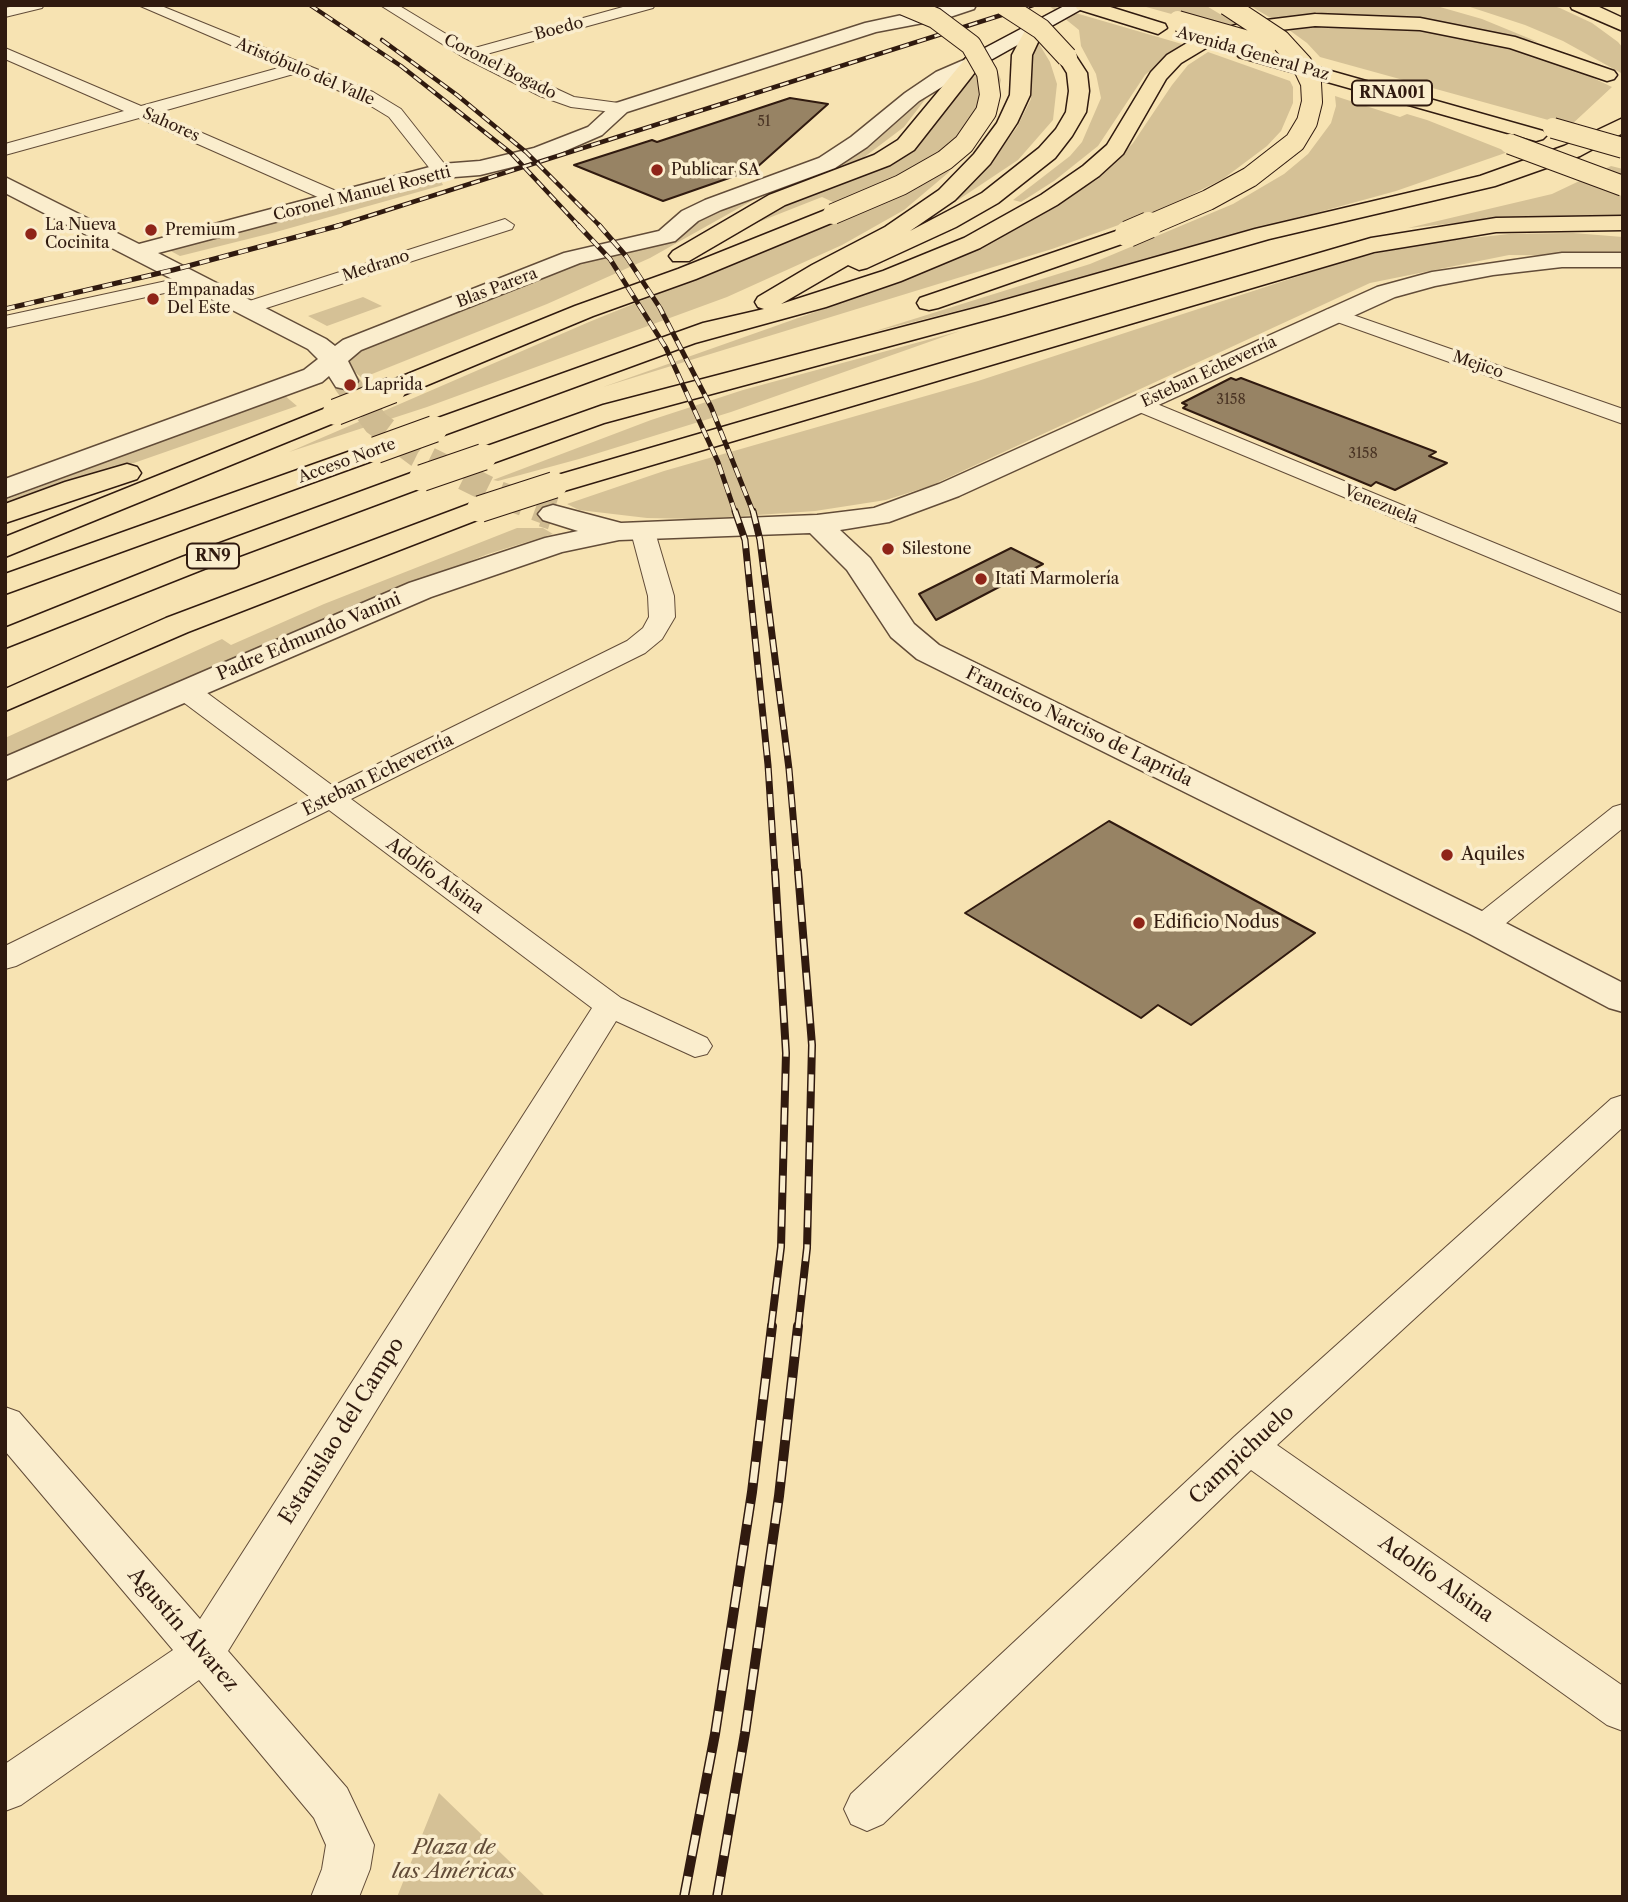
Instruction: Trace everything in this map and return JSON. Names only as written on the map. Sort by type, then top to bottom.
[{"type":"highway","points":[[688,337],[748,313],[948,222],[990,198],[1047,153],[1065,132],[1076,112],[1079,90],[1077,73],[1067,57],[1041,29],[1003,5]]},
{"type":"highway","name":"Avenida General Paz","points":[[1082,5],[1126,10],[1178,21],[1253,51]]},
{"type":"highway","points":[[589,419],[755,357],[994,282],[1128,234],[1208,200],[1250,177],[1295,142],[1307,122],[1312,102],[1311,83],[1302,64],[1280,40],[1227,5]]},
{"type":"highway","points":[[1580,5],[1623,25]]},
{"type":"highway","name":"Avenida General Paz","points":[[1126,10],[1158,28],[1253,51],[1544,132],[1623,150]]},
{"type":"highway","points":[[5,548],[584,311],[687,274],[833,214],[901,185],[945,160],[964,144],[986,112],[990,95],[987,72],[971,46],[934,18],[900,13]]},
{"type":"highway","points":[[688,337],[817,302],[892,276],[972,243],[1049,200],[1091,171],[1115,149],[1158,76],[1174,59],[1204,41],[1242,29],[1278,23],[1326,20],[1420,24],[1515,43],[1615,79]]},
{"type":"highway","points":[[1497,20],[1559,47],[1615,79]]},
{"type":"highway","points":[[748,313],[820,270],[893,232],[947,195],[982,159],[1007,123],[1020,94],[1021,55],[1037,27]]},
{"type":"highway","points":[[1253,51],[1302,74],[1434,116],[1623,186]]},
{"type":"highway","points":[[584,311],[777,200],[882,160],[905,145],[973,62]]},
{"type":"highway","points":[[589,419],[1367,208],[1487,181],[1572,151],[1620,115]]},
{"type":"highway","name":"Avenida General Paz","points":[[1544,132],[1623,160]]},
{"type":"highway","points":[[1070,333],[1174,291],[1307,246],[1517,187],[1562,169],[1623,139]]},
{"type":"highway","points":[[1552,184],[1623,150]]},
{"type":"highway","points":[[1431,212],[1516,194]]},
{"type":"highway","points":[[5,701],[188,620],[480,509],[554,485],[1343,252],[1408,237],[1496,225],[1623,223]]},
{"type":"highway","points":[[1496,225],[1623,234]]},
{"type":"highway","points":[[720,436],[825,391],[1100,291],[1181,258]]},
{"type":"highway","name":"Acceso Norte","points":[[5,585],[688,337]]},
{"type":"highway","points":[[5,514],[75,488],[323,417]]},
{"type":"highway","name":"RN9","points":[[5,639],[206,558],[589,419]]},
{"type":"street","points":[[5,13],[37,5]]},
{"type":"street","name":"Aristóbulo del Valle","points":[[145,5],[367,96],[395,113],[441,171]]},
{"type":"street","name":"Coronel Bogado","points":[[387,5],[469,54],[571,102],[620,108]]},
{"type":"street","name":"Boedo","points":[[469,54],[648,5]]},
{"type":"street","name":"Coronel Manuel Rosetti","points":[[139,251],[441,171],[480,168],[541,153],[596,131],[620,108],[900,13],[937,15],[967,5]]},
{"type":"street","name":"Blas Parera","points":[[5,489],[313,376],[340,371],[352,345],[572,258],[667,236],[690,216],[713,205],[827,163],[860,141],[912,97],[943,76],[1082,5]]},
{"type":"street","points":[[867,12],[900,13]]},
{"type":"street","name":"Sahores","points":[[5,53],[336,198]]},
{"type":"street","points":[[5,150],[300,67]]},
{"type":"street","points":[[5,184],[317,344],[340,371]]},
{"type":"street","name":"Medrano","points":[[247,308],[505,225]]},
{"type":"street","name":"Esteban Echeverría","points":[[817,524],[861,519],[896,511],[1140,404],[1332,314],[1387,292],[1432,279],[1530,263],[1617,259]]},
{"type":"street","points":[[5,322],[194,281]]},
{"type":"street","name":"Mejico","points":[[1332,314],[1623,417]]},
{"type":"street","name":"Venezuela","points":[[1140,404],[1617,597]]},
{"type":"street","points":[[553,514],[632,532],[817,524]]},
{"type":"street","name":"Francisco Narciso de Laprida","points":[[817,524],[859,564],[902,630],[928,652],[1483,926],[1623,999]]},
{"type":"street","name":"Esteban Echeverría","points":[[5,959],[636,648],[653,633],[662,617],[661,596],[632,532]]},
{"type":"street","name":"Padre Edmundo Vanini","points":[[5,770],[420,590],[556,544],[632,532]]},
{"type":"street","name":"Adolfo Alsina","points":[[185,690],[610,1005],[695,1046]]},
{"type":"street","points":[[1483,926],[1623,813]]},
{"type":"street","name":"Estanislao del Campo","points":[[5,1790],[203,1653],[610,1005]]},
{"type":"street","name":"Campichuelo","points":[[867,1809],[1250,1447],[1623,1107]]},
{"type":"street","name":"Agustín Álvarez","points":[[5,1423],[331,1803],[350,1845],[346,1869],[335,1897]]},
{"type":"street","name":"Adolfo Alsina","points":[[1250,1447],[1623,1712]]},
{"type":"green space","points":[[1048,5],[1182,44],[1145,75],[1098,146],[1054,181],[1021,202],[1013,200],[1070,156],[1082,142],[1101,98],[1096,74],[1081,46],[1079,30]]},
{"type":"green space","points":[[1139,5],[1205,5],[1238,25],[1222,28]]},
{"type":"green space","points":[[1249,5],[1433,5],[1482,19],[1538,42],[1461,25],[1404,18],[1331,15],[1274,20]]},
{"type":"green space","points":[[1464,5],[1550,5],[1560,8],[1592,23],[1618,42],[1623,48],[1623,70],[1621,73],[1563,41],[1525,25]]},
{"type":"green space","points":[[1307,25],[1428,30],[1498,44],[1566,65],[1612,87],[1570,126],[1320,57],[1307,43],[1285,27]]},
{"type":"green space","points":[[1038,42],[1050,62],[1057,84],[1053,120],[1018,160],[958,200],[950,197],[989,165],[1017,127],[1031,99],[1029,67]]},
{"type":"green space","points":[[1208,52],[1290,81],[1293,87],[1293,103],[1281,131],[1267,146],[1223,179],[1163,209],[1052,249],[603,387],[832,306],[960,256],[1011,232],[1098,179],[1133,143],[1188,65]]},
{"type":"green space","points":[[996,67],[1001,80],[991,121],[948,173],[904,210],[842,245],[727,297],[427,407],[289,452],[589,322],[857,213],[822,197],[751,225],[747,223],[781,203],[890,161],[927,135],[966,82],[981,72]]},
{"type":"green space","points":[[930,93],[904,127],[863,158],[771,190],[650,258],[547,304],[362,378],[341,361],[358,349],[578,259],[635,249],[711,209],[836,162],[915,99]]},
{"type":"green space","points":[[1335,96],[1400,117],[1407,114],[1427,120],[1508,152],[1396,191],[869,333],[1090,264],[1233,204],[1284,174],[1308,154],[1331,123],[1336,106]]},
{"type":"green space","points":[[1611,166],[1623,169],[1623,216],[1514,217],[1408,228],[1552,194]]},
{"type":"green space","points":[[439,177],[443,185],[276,232],[180,256],[167,249]]},
{"type":"green space","points":[[1573,233],[1623,237],[1623,256],[1509,255],[1370,283],[930,486],[886,500],[815,511],[699,519],[647,518],[579,510],[567,504],[664,471],[978,381],[1351,259],[1417,244],[1509,234]]},
{"type":"green space","points":[[363,297],[382,306],[327,326],[308,316]]},
{"type":"green space","points":[[960,331],[731,412],[579,459],[498,481],[493,480],[651,420],[743,390]]},
{"type":"green space","points":[[284,395],[297,406],[5,508],[5,500]]},
{"type":"green space","points":[[517,528],[543,528],[553,534],[488,554],[302,628],[5,758],[5,738],[222,639],[231,645],[324,604]]},
{"type":"green space","name":"Plaza de las Américas","points":[[439,1793],[539,1890],[546,1897],[397,1897]]},
{"type":"building","points":[[790,98],[828,104],[755,169],[663,201],[574,165],[652,140],[657,142]]},
{"type":"building","points":[[1231,378],[1241,378],[1436,452],[1429,456],[1447,463],[1395,490],[1376,482],[1371,486],[1183,408],[1187,405],[1182,403]]},
{"type":"building","name":"Itati Marmolería","points":[[1011,548],[1043,564],[936,620],[919,594]]},
{"type":"building","name":"Edificio Nodus","points":[[1109,821],[1315,933],[1191,1025],[1158,1005],[1141,1018],[965,913]]},
{"type":"tunnel","points":[[345,381],[376,423],[417,454],[496,493],[548,512]]},
{"type":"tunnel","points":[[544,511],[553,514]]},
{"type":"railway","points":[[310,5],[401,66],[511,153],[524,167]]},
{"type":"railway","points":[[537,163],[1033,5]]},
{"type":"railway","points":[[382,40],[457,95],[537,163]]},
{"type":"railway","points":[[524,167],[537,163]]},
{"type":"railway","points":[[537,163],[599,225]]},
{"type":"railway","points":[[337,226],[524,167]]},
{"type":"railway","points":[[524,167],[580,227]]},
{"type":"railway","points":[[337,226],[341,225]]},
{"type":"railway","points":[[578,225],[610,259],[666,348],[718,462],[735,512]]},
{"type":"railway","points":[[599,225],[626,256],[660,308],[711,407],[753,512]]},
{"type":"railway","points":[[5,309],[173,270],[337,226]]},
{"type":"railway","points":[[735,511],[745,540],[768,765],[775,873]]},
{"type":"railway","points":[[753,511],[760,540],[789,769],[798,873]]},
{"type":"railway","points":[[771,1328],[781,1247],[786,1053],[775,871]]},
{"type":"railway","points":[[798,871],[812,1045],[807,1248],[798,1328]]},
{"type":"railway","points":[[684,1897],[715,1734],[752,1492],[772,1326]]},
{"type":"railway","points":[[717,1897],[745,1733],[779,1496],[798,1326]]},
{"type":"place","name":"Publicar SA","points":[[657,170]]},
{"type":"place","name":"Premium","points":[[151,230]]},
{"type":"place","name":"La Nueva Cocinita","points":[[31,234]]},
{"type":"place","name":"Empanadas Del Este","points":[[153,299]]},
{"type":"place","name":"Laprida","points":[[350,385]]},
{"type":"place","name":"Silestone","points":[[888,549]]},
{"type":"place","name":"Itati Marmolería","points":[[981,579]]},
{"type":"place","name":"Aquiles","points":[[1447,855]]},
{"type":"place","name":"Edificio Nodus","points":[[1139,923]]}]
